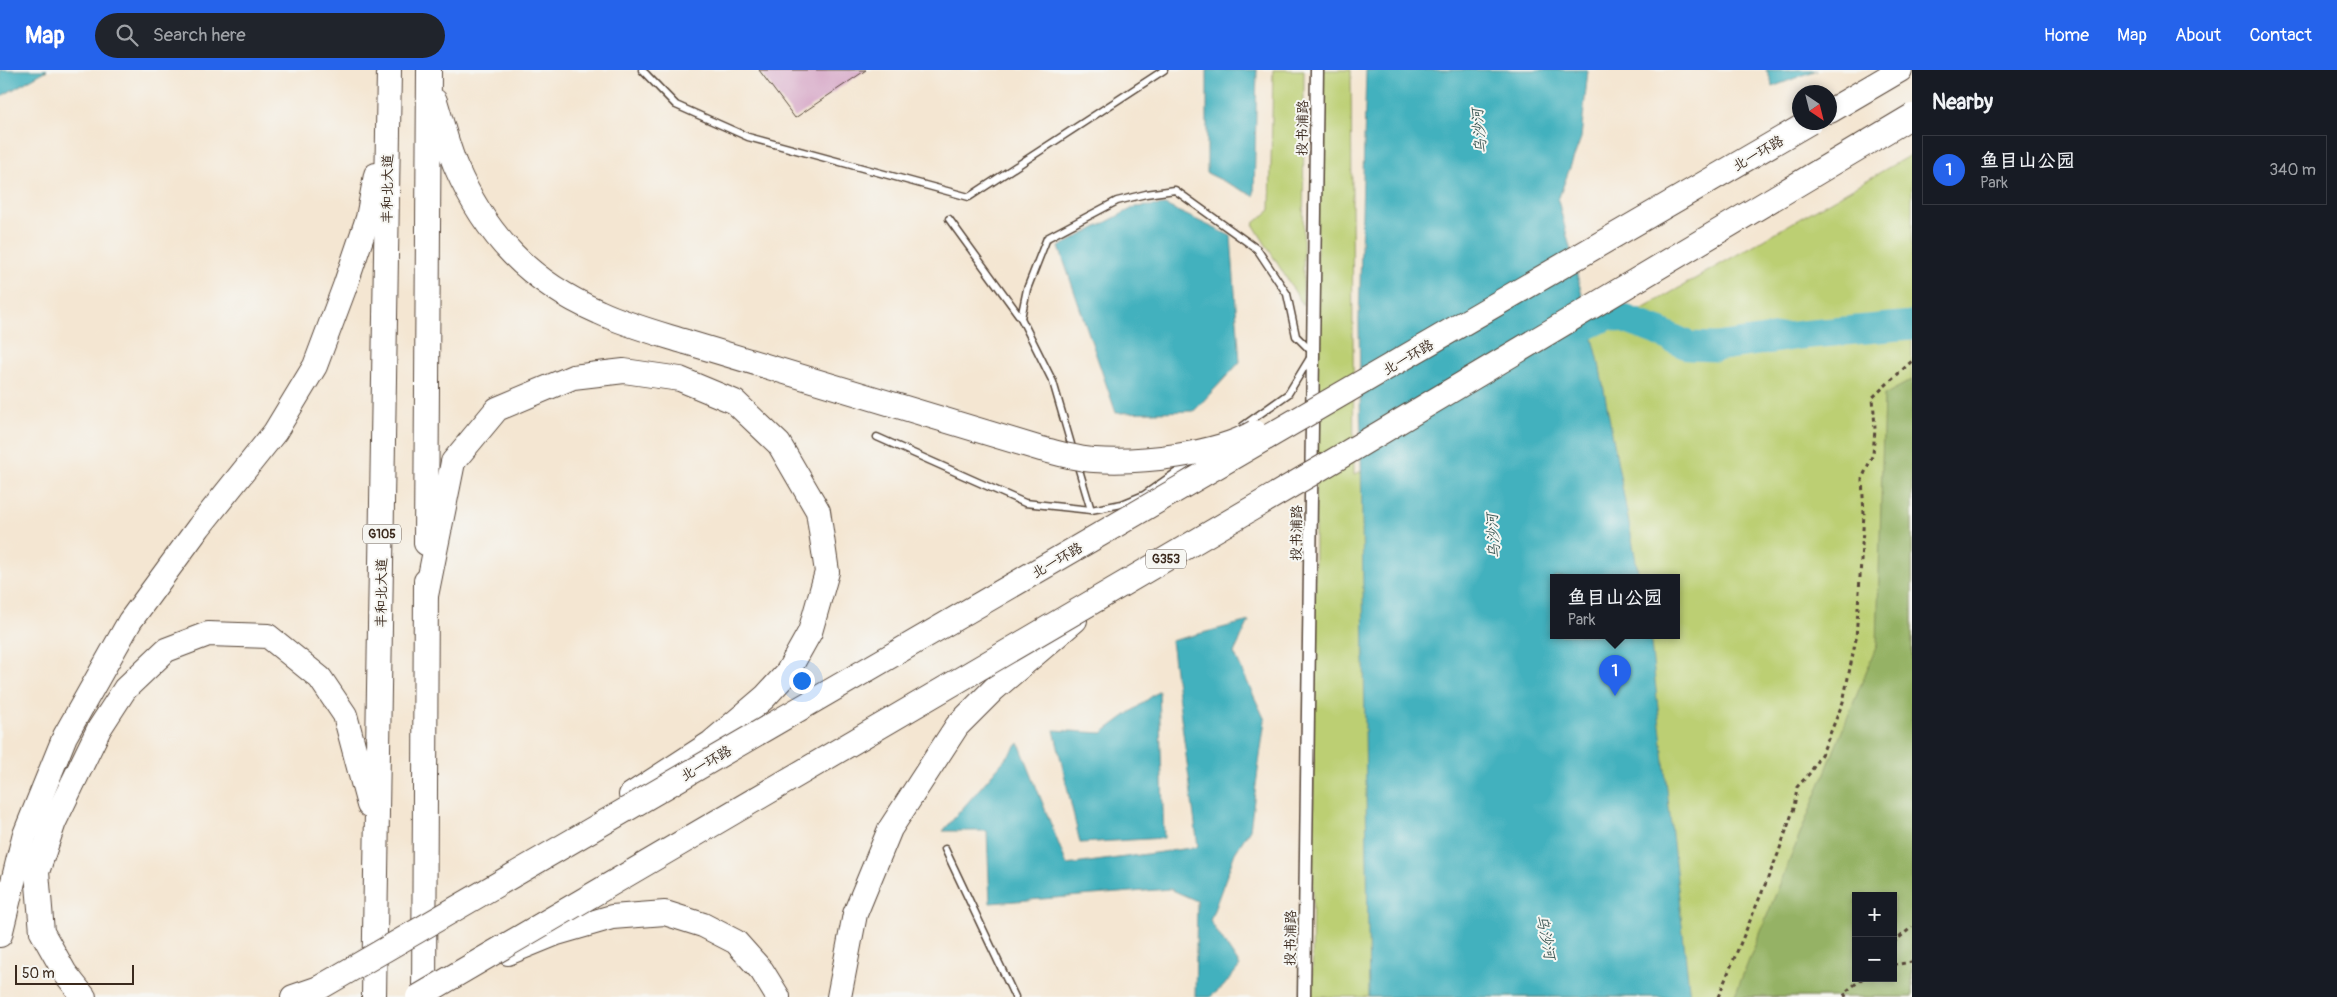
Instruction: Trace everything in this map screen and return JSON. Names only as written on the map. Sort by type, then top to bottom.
[{"type":"highway","name":"丰和北大道","points":[[374,997],[389,70]]},
{"type":"highway","points":[[1837,107],[1900,70]]},
{"type":"highway","points":[[428,75],[455,165],[472,202],[498,239],[526,269],[558,292],[600,313],[686,342],[1041,449],[1092,460],[1134,460],[1205,450],[1248,436],[1436,325],[1522,292]]},
{"type":"highway","points":[[424,997],[428,75]]},
{"type":"highway","points":[[0,935],[24,837],[64,736],[130,620],[199,526],[275,432],[315,366],[368,218],[388,114]]},
{"type":"highway","name":"G353","points":[[418,997],[1104,595],[1912,116]]},
{"type":"highway","name":"北一环路","points":[[293,997],[311,992],[1522,292],[1796,130]]},
{"type":"highway","points":[[426,596],[453,462],[497,409],[573,377],[624,371],[680,379],[735,402],[779,444],[818,511],[827,572],[810,632],[787,673],[765,697],[711,743],[484,892]]},
{"type":"highway","points":[[839,997],[855,914],[887,837],[957,726],[994,689],[1104,595]]},
{"type":"highway","points":[[84,997],[65,973],[42,932],[37,872],[54,822],[99,729],[125,689],[166,650],[208,634],[268,636],[320,678],[345,714],[377,832]]},
{"type":"highway","points":[[462,971],[557,933],[594,922],[612,917],[665,913],[704,925],[736,942],[762,971],[778,997]]},
{"type":"street","name":"投书浦路","points":[[1304,997],[1318,70]]},
{"type":"lane","points":[[642,70],[676,105],[748,137],[969,197],[1164,70]]},
{"type":"lane","points":[[1021,318],[1028,289],[1047,238],[1117,201],[1175,190],[1257,249],[1287,294],[1296,336],[1313,354],[1288,394],[1236,431]]},
{"type":"lane","points":[[949,219],[1021,318],[1052,382],[1091,510]]},
{"type":"lane","points":[[877,437],[1025,503],[1091,510],[1122,504],[1144,495],[1228,436]]},
{"type":"lane","points":[[945,849],[1015,997]]},
{"type":"path","points":[[1718,997],[1778,854],[1794,808],[1797,787],[1810,773],[1823,751],[1843,702],[1856,639],[1864,514],[1862,479],[1873,454],[1875,429],[1873,397],[1912,361]]},
{"type":"path","points":[[1897,940],[1912,927]]},
{"type":"path","points":[[1897,964],[1912,962]]},
{"type":"path","points":[[1846,997],[1844,993],[1858,982]]},
{"type":"green space","points":[[1273,70],[1304,70],[1303,305],[1253,224],[1270,210]]},
{"type":"green space","points":[[1318,70],[1351,70],[1354,475],[1912,154],[1912,997],[1312,997]]},
{"type":"green space","points":[[1912,380],[1912,997],[1734,997],[1877,645],[1884,395]]},
{"type":"water","points":[[0,70],[47,70],[0,97]]},
{"type":"water","points":[[1207,70],[1257,70],[1254,196],[1207,173]]},
{"type":"water","name":"乌沙河","points":[[1366,70],[1588,70],[1581,138],[1558,200],[1598,358],[1638,574],[1550,574],[1550,639],[1650,639],[1690,997],[1369,997],[1359,320]]},
{"type":"water","points":[[1766,70],[1817,70],[1772,87]]},
{"type":"water","points":[[1165,205],[1231,236],[1240,362],[1194,411],[1116,413],[1059,247],[1135,207]]},
{"type":"water","points":[[1249,621],[1234,653],[1265,720],[1250,829],[1235,853],[1210,921],[1240,966],[1223,987],[1210,997],[1195,997],[1197,901],[1170,889],[990,903],[987,831],[943,831],[1019,743],[1067,865],[1198,847],[1171,641]]},
{"type":"water","points":[[1159,691],[1164,838],[1080,843],[1054,730],[1102,733]]},
{"type":"building","points":[[759,70],[866,70],[795,118]]},
{"type":"waterway","points":[[1564,336],[1611,314],[1657,331],[1689,346],[1716,347],[1800,335],[1912,325]]},
{"type":"place","name":"鱼目山公园","points":[[1615,696]]}]
